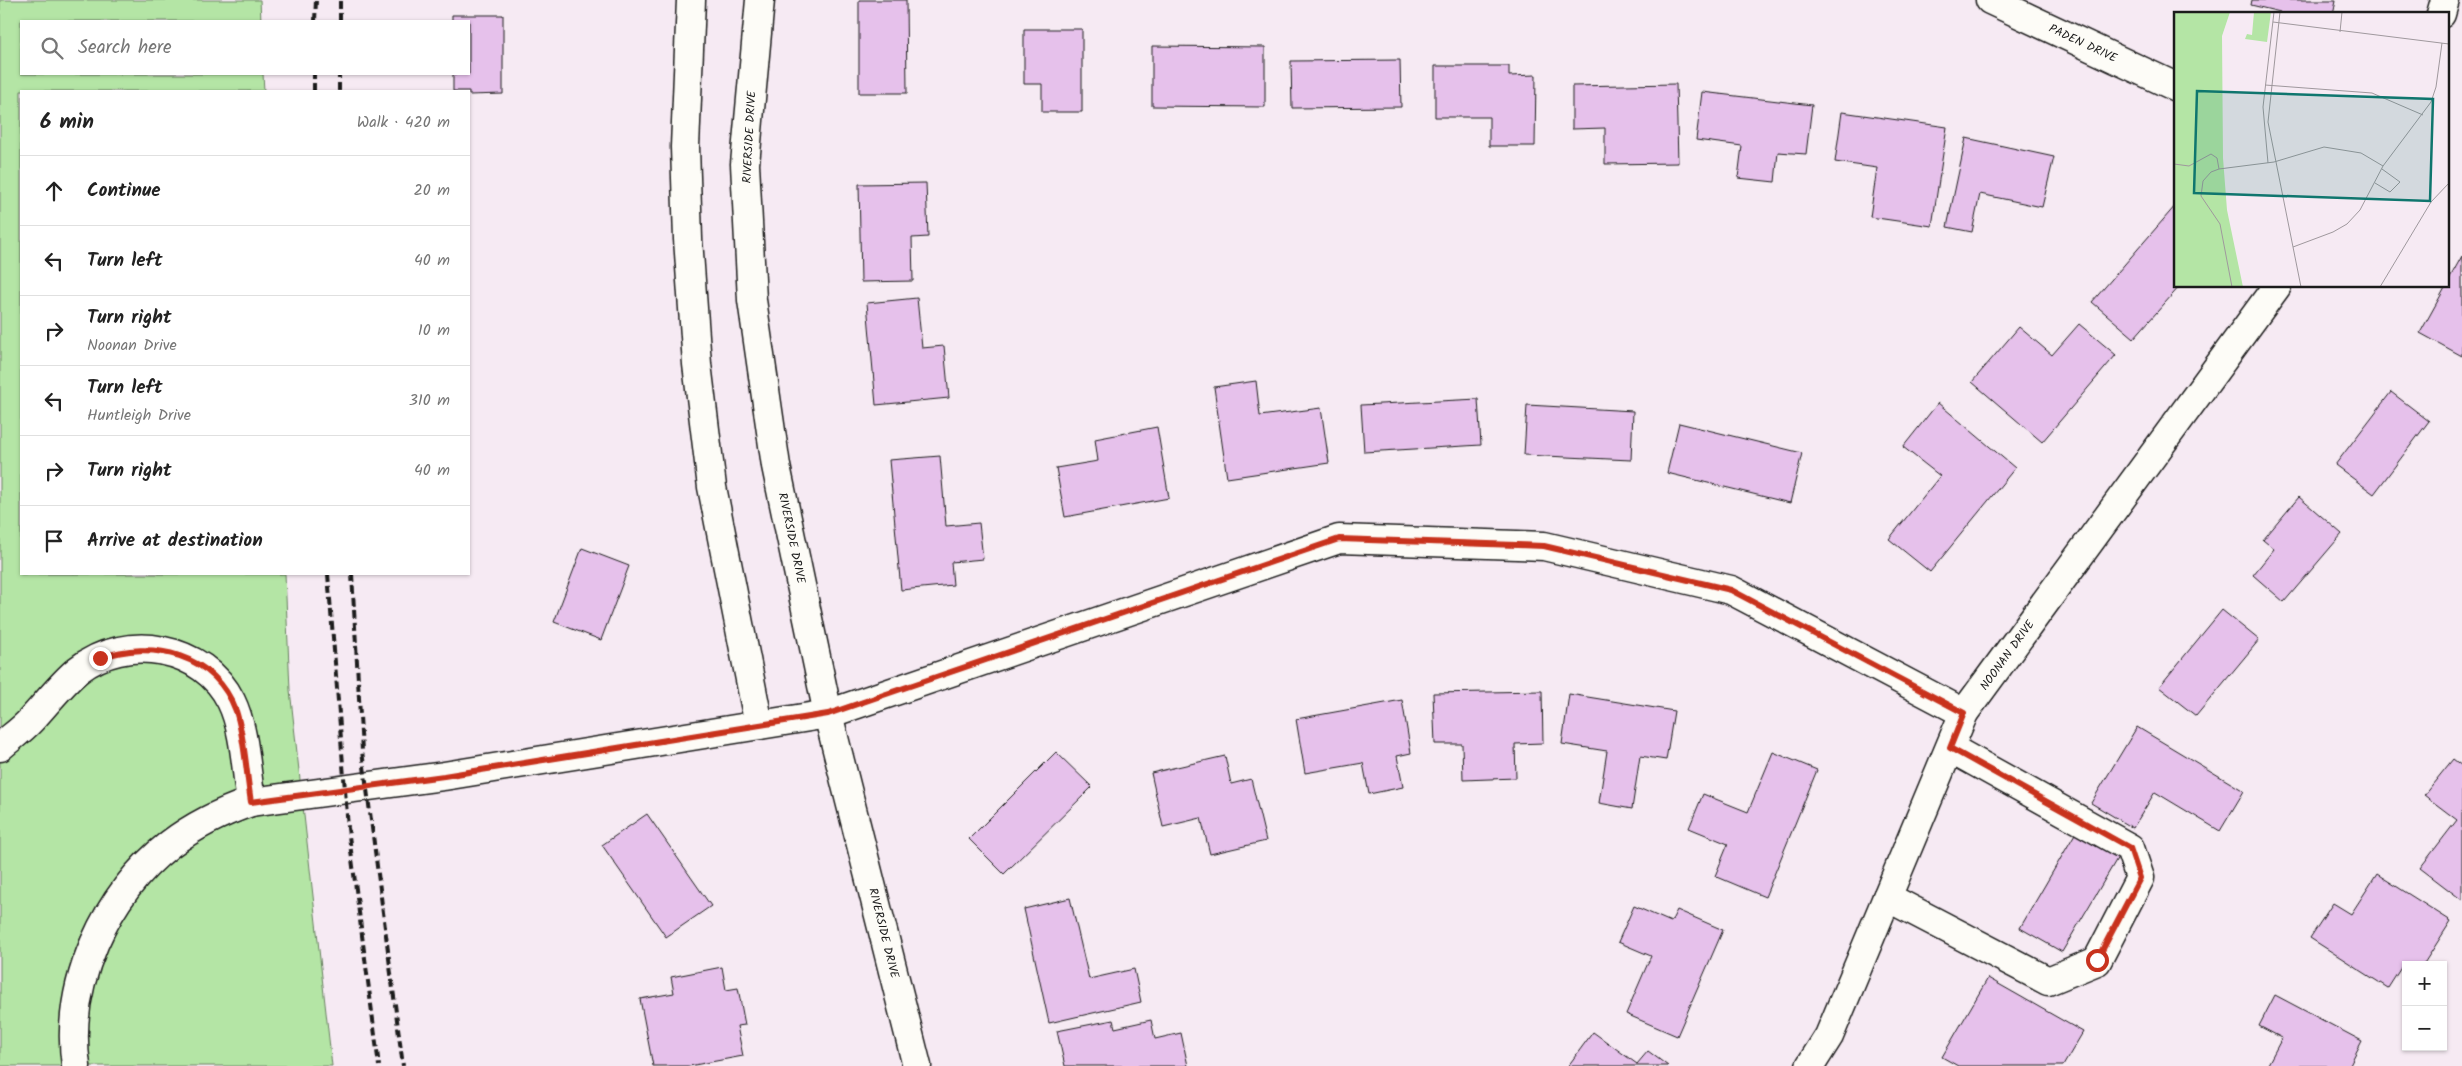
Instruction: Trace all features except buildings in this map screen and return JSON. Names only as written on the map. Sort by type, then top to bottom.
[{"type":"street","points":[[691,0],[685,146],[688,239],[697,364],[712,487],[759,725]]},
{"type":"street","name":"RIVERSIDE DRIVE","points":[[760,0],[745,164],[752,300],[776,466],[828,714],[917,1066]]},
{"type":"street","name":"PADEN DRIVE","points":[[1990,0],[2174,85]]},
{"type":"street","points":[[2442,12],[2446,0]]},
{"type":"street","name":"NOONAN DRIVE","points":[[1810,1066],[1829,1036],[1964,713],[2276,288]]},
{"type":"street","points":[[76,1066],[75,1029],[78,999],[93,948],[110,913],[132,882],[170,844],[222,812],[251,802],[444,776],[828,714],[1339,539],[1544,546],[1731,590],[1964,713]]},
{"type":"street","points":[[0,747],[30,721],[69,679],[88,663],[124,651],[161,650],[185,657],[206,669],[227,694],[239,722],[251,802]]},
{"type":"street","points":[[1887,897],[2048,981],[2097,960],[2140,878],[2130,848],[1950,748]]},
{"type":"green space","points":[[0,0],[260,0],[261,20],[20,20],[20,75],[263,75],[264,90],[20,90],[20,575],[285,575],[290,690],[332,1066],[0,1066]]},
{"type":"railway","points":[[315,20],[316,0]]},
{"type":"railway","points":[[340,0],[340,20]]},
{"type":"railway","points":[[314,75],[314,90]]},
{"type":"railway","points":[[339,75],[339,90]]},
{"type":"railway","points":[[328,575],[348,828],[379,1066]]},
{"type":"railway","points":[[352,575],[362,751],[403,1066]]},
{"type":"route","points":[[100,658],[136,649],[161,650],[185,657],[206,669],[227,694],[236,712],[251,802],[444,776],[828,714],[1339,539],[1544,546],[1731,590],[1964,713],[1950,748],[2130,848],[2140,878],[2097,960]]}]
